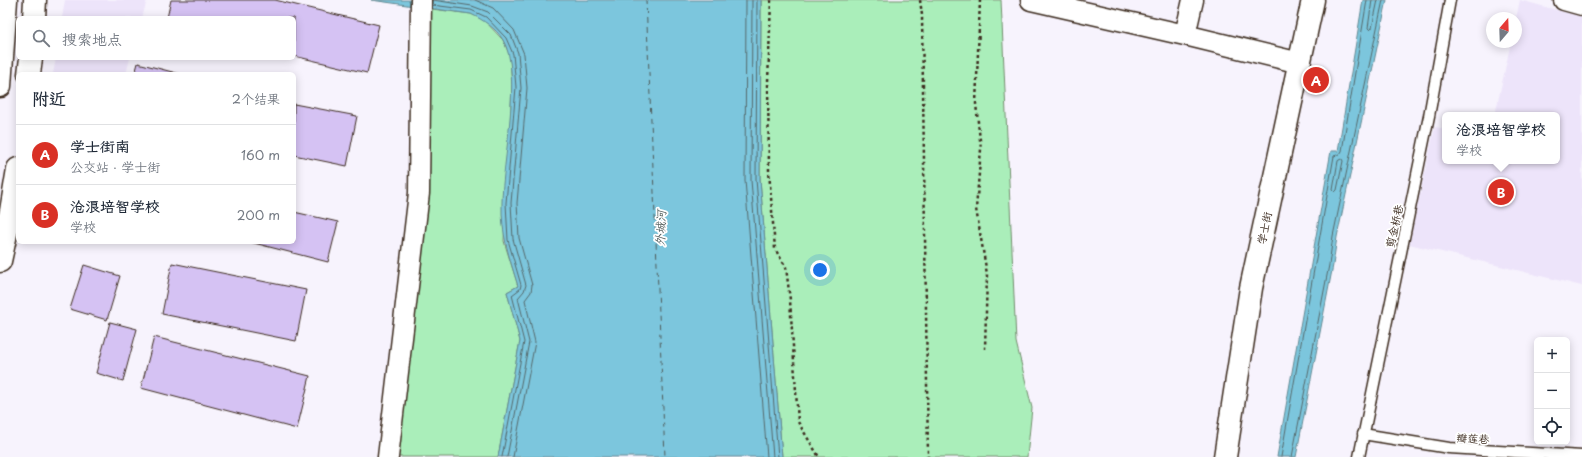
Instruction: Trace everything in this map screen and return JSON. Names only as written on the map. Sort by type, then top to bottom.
[{"type":"street","points":[[0,86],[6,0]]},
{"type":"street","points":[[34,16],[35,0]]},
{"type":"street","points":[[1032,0],[1185,34],[1300,63]]},
{"type":"street","points":[[1185,34],[1193,0]]},
{"type":"street","name":"学士街","points":[[1225,457],[1251,288],[1313,0]]},
{"type":"street","points":[[1564,0],[1582,5]]},
{"type":"street","points":[[388,457],[419,192],[420,7]]},
{"type":"street","points":[[29,72],[31,60]]},
{"type":"street","points":[[0,261],[16,181]]},
{"type":"lane","name":"剪金桥巷","points":[[1359,457],[1429,116],[1450,0]]},
{"type":"lane","name":"瓣莲巷","points":[[1363,434],[1449,448],[1582,456]]},
{"type":"path","points":[[770,0],[768,82],[769,164],[775,249],[786,267],[790,300],[798,422],[819,457]]},
{"type":"path","points":[[920,0],[922,15],[928,457]]},
{"type":"path","points":[[980,0],[976,104],[981,148],[976,209],[987,274],[985,349]]},
{"type":"shaded area","points":[[65,0],[147,0],[143,16],[62,16]]},
{"type":"shaded area","points":[[1520,0],[1582,17],[1582,286],[1409,244],[1435,127],[1442,128],[1442,164],[1560,164],[1560,112],[1496,112],[1510,48],[1522,48],[1522,12],[1517,12]]},
{"type":"shaded area","points":[[56,60],[130,60],[126,72],[53,72]]},
{"type":"green space","points":[[761,0],[1001,0],[1016,342],[1032,408],[1027,457],[782,457],[760,179]]},
{"type":"green space","points":[[424,8],[471,14],[484,20],[503,40],[510,56],[512,87],[504,241],[518,286],[507,292],[520,341],[498,457],[391,457]]},
{"type":"water","name":"外城河","points":[[371,0],[761,0],[760,179],[782,457],[498,457],[520,341],[507,292],[518,286],[506,245],[502,214],[503,186],[510,119],[511,74],[509,55],[503,40],[497,32],[485,22],[471,14]]},
{"type":"water","points":[[1363,0],[1387,0],[1337,237],[1296,457],[1277,457],[1331,151],[1338,151]]},
{"type":"building","points":[[171,0],[275,0],[379,25],[367,73],[296,56],[296,16],[167,16]]},
{"type":"building","points":[[138,63],[172,72],[136,72]]},
{"type":"building","points":[[296,104],[357,116],[347,166],[296,155]]},
{"type":"building","points":[[296,212],[338,222],[328,262],[258,244],[296,244]]},
{"type":"building","points":[[172,263],[306,290],[296,341],[162,314]]},
{"type":"building","points":[[84,265],[120,276],[107,320],[70,309]]},
{"type":"building","points":[[110,322],[137,329],[123,381],[96,373]]},
{"type":"building","points":[[154,337],[310,376],[297,429],[141,388]]},
{"type":"ferry route","points":[[646,0],[665,457]]},
{"type":"place","name":"学士街南","points":[[1316,80]]},
{"type":"place","name":"沧浪培智学校","points":[[1501,192]]}]
